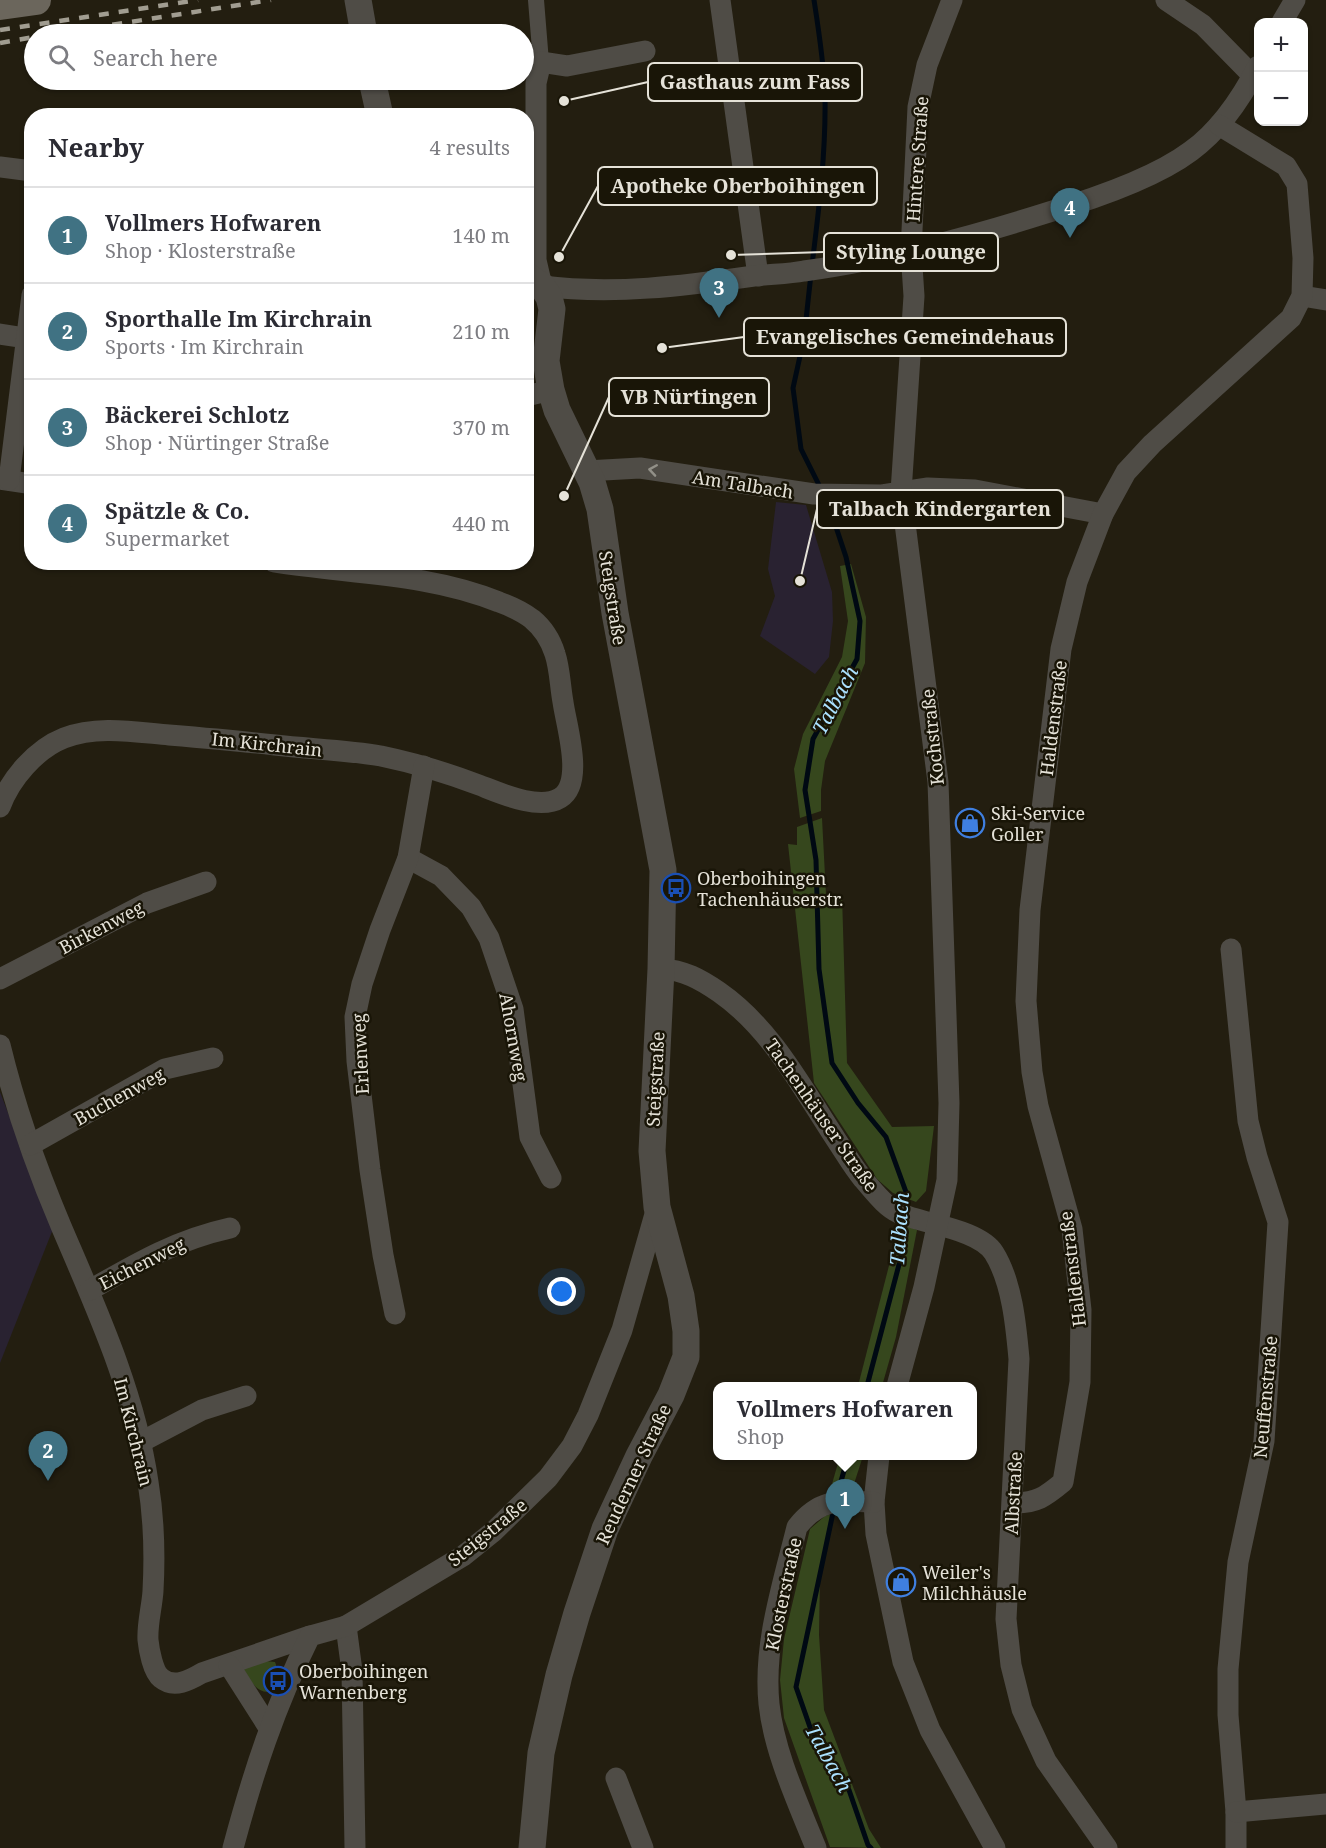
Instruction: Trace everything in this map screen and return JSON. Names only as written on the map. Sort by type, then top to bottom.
[{"type":"main road","points":[[0,5],[36,0]]},
{"type":"street","points":[[358,0],[362,24]]},
{"type":"street","points":[[536,0],[541,62],[536,83],[537,260],[534,280],[563,289],[688,286],[802,272],[911,251],[1008,225],[1088,200],[1155,172],[1191,151],[1219,125],[1255,72]]},
{"type":"street","points":[[720,0],[758,276]]},
{"type":"street","name":"Hintere Straße","points":[[911,251],[918,107],[927,65],[952,0]]},
{"type":"street","points":[[1166,0],[1203,25],[1254,69]]},
{"type":"street","points":[[1284,18],[1295,0]]},
{"type":"street","points":[[541,62],[567,66],[645,51]]},
{"type":"street","points":[[374,90],[378,108]]},
{"type":"street","name":"Haldenstraße","points":[[1013,1503],[1029,1503],[1044,1497],[1063,1482],[1080,1382],[1081,1310],[1072,1229],[1038,1106],[1032,1072],[1026,1000],[1030,910],[1061,649],[1077,582],[1103,514],[1126,472],[1152,444],[1291,318],[1302,296],[1304,258],[1297,184],[1286,166],[1219,125]]},
{"type":"street","points":[[0,167],[24,170]]},
{"type":"street","name":"Kochstraße","points":[[911,251],[914,296],[901,492],[938,782],[949,1103],[947,1179],[928,1221]]},
{"type":"street","name":"Steigstraße","points":[[310,1636],[346,1626],[463,1556],[523,1504],[548,1478],[566,1454],[588,1415],[622,1330],[657,1207],[652,1151],[661,969],[663,870],[619,635],[600,508],[592,482],[560,419],[539,393],[546,361],[552,309],[549,297],[534,280]]},
{"type":"street","points":[[1302,296],[1326,300]]},
{"type":"street","points":[[0,334],[24,337]]},
{"type":"street","points":[[24,366],[4,479],[24,483]]},
{"type":"street","name":"Am Talbach","points":[[585,471],[640,468],[825,495],[882,495],[928,488],[975,490],[1103,514]]},
{"type":"street","name":"Im Kirchrain","points":[[0,807],[21,771],[42,751],[63,738],[93,730],[209,738],[380,756],[424,766],[513,798],[540,803],[559,799],[569,789],[572,774],[571,748],[556,656],[546,635],[532,619],[506,605],[464,590],[384,574],[347,570]]},
{"type":"street","name":"Erlenweg","points":[[395,1314],[383,1256],[370,1170],[357,1060],[356,1017],[362,984],[408,858],[424,766]]},
{"type":"street","name":"Ahornweg","points":[[408,858],[441,876],[471,907],[489,938],[513,1009],[530,1137],[551,1178]]},
{"type":"street","name":"Birkenweg","points":[[0,979],[147,903],[206,882]]},
{"type":"street","name":"Neuffenstraße","points":[[1231,949],[1248,1120],[1257,1157],[1278,1222],[1264,1441],[1238,1562],[1227,1669],[1228,1715],[1236,1812],[1236,1848]]},
{"type":"street","name":"Tachenhäuser Straße","points":[[661,969],[677,970],[699,978],[748,1015],[768,1037],[861,1176],[897,1212],[928,1221]]},
{"type":"street","name":"Im Kirchrain","points":[[0,1046],[30,1145],[60,1224],[90,1290],[116,1360],[141,1442],[154,1532],[152,1610],[148,1640],[159,1678],[172,1684],[188,1682],[202,1673],[310,1636]]},
{"type":"street","name":"Buchenweg","points":[[30,1145],[165,1069],[213,1058]]},
{"type":"street","name":"Reuderner Straße","points":[[532,1848],[541,1753],[559,1675],[577,1613],[605,1529],[639,1455],[671,1395],[686,1357],[686,1331],[681,1296],[657,1207]]},
{"type":"street","points":[[898,1382],[924,1287],[928,1221]]},
{"type":"street","name":"Albstraße","points":[[928,1221],[972,1236],[993,1251],[1006,1283],[1015,1316],[1019,1359],[1006,1619],[1011,1665],[1022,1709],[1047,1761],[1107,1848]]},
{"type":"street","name":"Eichenweg","points":[[90,1290],[158,1251],[202,1234],[230,1228]]},
{"type":"street","points":[[141,1442],[202,1410],[246,1396]]},
{"type":"street","points":[[878,1460],[866,1502],[876,1534],[903,1662],[930,1730],[995,1848]]},
{"type":"street","name":"Klosterstraße","points":[[816,1848],[794,1794],[776,1739],[769,1705],[768,1682],[772,1631],[797,1527],[807,1514],[822,1504],[866,1502]]},
{"type":"street","points":[[346,1626],[352,1671],[355,1848]]},
{"type":"street","points":[[233,1848],[250,1785],[269,1728],[310,1636]]},
{"type":"street","points":[[230,1665],[269,1728]]},
{"type":"street","points":[[616,1778],[643,1848]]},
{"type":"street","points":[[1236,1812],[1326,1804]]},
{"type":"shaded area","points":[[776,502],[806,505],[832,592],[833,621],[829,657],[815,674],[760,636],[775,596],[768,569]]},
{"type":"shaded area","points":[[0,1092],[53,1229],[0,1363]]},
{"type":"green space","points":[[851,564],[866,617],[865,663],[825,761],[821,811],[800,818],[794,769],[803,734],[842,657],[848,621],[840,566]]},
{"type":"green space","points":[[822,818],[826,895],[842,895],[847,1063],[892,1127],[934,1126],[926,1191],[916,1202],[893,1193],[877,1179],[814,1083],[788,844],[797,845],[797,827]]},
{"type":"green space","points":[[900,1223],[917,1230],[896,1337],[883,1382],[859,1382]]},
{"type":"green space","points":[[839,1460],[862,1460],[853,1487],[830,1491]]},
{"type":"green space","points":[[835,1513],[820,1577],[819,1635],[824,1710],[869,1829],[881,1848],[830,1847],[784,1718],[780,1680],[784,1639],[810,1529],[825,1516]]},
{"type":"green space","points":[[265,1661],[275,1662],[277,1670],[276,1678],[268,1692],[259,1690],[243,1668]]},
{"type":"waterway","name":"Talbach","points":[[812,265],[822,180],[825,117],[824,72],[814,0]]},
{"type":"waterway","name":"Talbach","points":[[811,274],[804,338],[793,388],[801,449],[821,489]]},
{"type":"waterway","name":"Talbach","points":[[827,500],[846,557],[860,621],[857,659],[813,739],[805,790],[816,860],[819,969],[832,1063],[858,1103],[886,1137],[906,1192],[904,1209]]},
{"type":"waterway","name":"Talbach","points":[[868,1382],[901,1257],[904,1219]]},
{"type":"waterway","name":"Talbach","points":[[837,1496],[847,1460]]},
{"type":"waterway","name":"Talbach","points":[[834,1508],[796,1687],[811,1730],[849,1790],[871,1848]]},
{"type":"railway","points":[[40,24],[198,0]]},
{"type":"railway","points":[[117,24],[271,0]]},
{"type":"railway","points":[[0,30],[24,26]]},
{"type":"railway","points":[[0,43],[24,39]]},
{"type":"place","name":"Gasthaus zum Fass","points":[[564,101]]},
{"type":"place","name":"Spätzle & Co.","points":[[1070,238]]},
{"type":"place","name":"Styling Lounge","points":[[731,255]]},
{"type":"place","name":"Apotheke Oberboihingen","points":[[559,257]]},
{"type":"place","name":"Bäckerei Schlotz","points":[[719,318]]},
{"type":"place","name":"Evangelisches Gemeindehaus","points":[[662,348]]},
{"type":"place","name":"VB Nürtingen","points":[[564,496]]},
{"type":"place","name":"Talbach Kindergarten","points":[[800,581]]},
{"type":"place","name":"Ski-Service Goller","points":[[970,823]]},
{"type":"place","name":"Oberboihingen Tachenhäuserstr.","points":[[676,888]]},
{"type":"place","name":"Sporthalle Im Kirchrain","points":[[48,1481]]},
{"type":"place","name":"Vollmers Hofwaren","points":[[845,1529]]},
{"type":"place","name":"Weiler's Milchhäusle","points":[[901,1582]]},
{"type":"place","name":"Oberboihingen Warnenberg","points":[[278,1681]]}]
